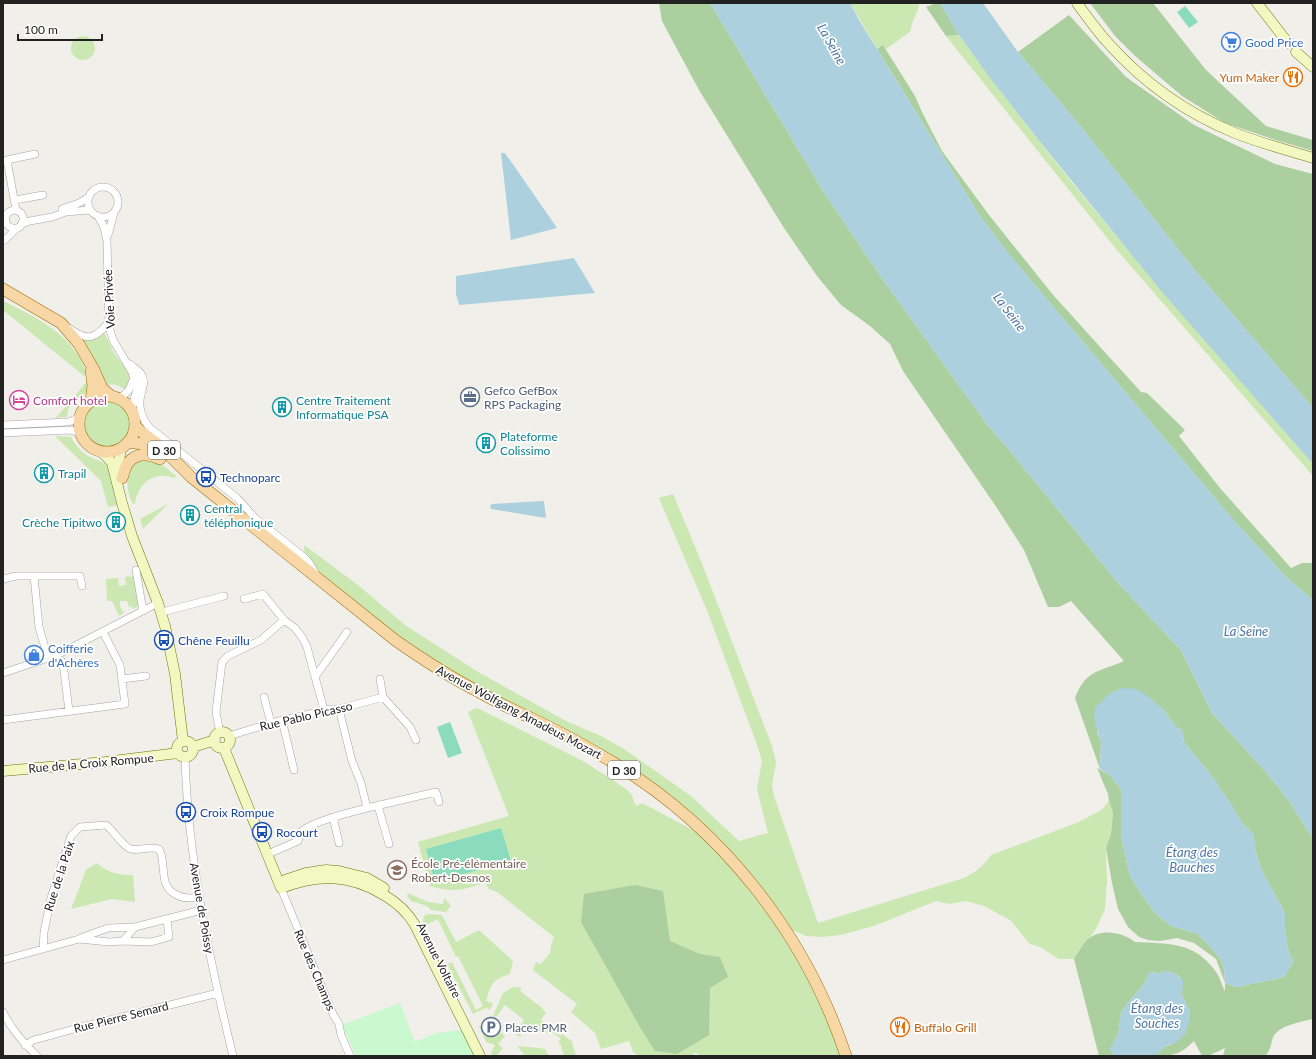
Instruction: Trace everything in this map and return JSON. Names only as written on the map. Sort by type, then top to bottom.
[{"type":"main road","points":[[3,289],[60,323],[73,336],[83,350],[102,388],[126,404],[133,413],[135,426],[133,433],[125,445],[112,451],[99,451],[88,444],[82,436],[79,426],[80,416],[85,406],[91,401],[100,397],[114,397]]},
{"type":"main road","points":[[83,350],[92,377],[93,385],[91,401]]},
{"type":"main road","name":"D 30","points":[[135,426],[162,448],[191,478]]},
{"type":"main road","name":"D 30","points":[[125,445],[137,442],[147,446],[191,478]]},
{"type":"main road","points":[[122,478],[128,463],[136,456],[144,454],[152,455],[171,464]]},
{"type":"main road","name":"Avenue Wolfgang Amadeus Mozart","points":[[191,478],[395,640],[421,658],[480,693],[553,729],[614,763],[668,800],[730,859],[765,901],[786,931],[818,986],[845,1054]]},
{"type":"street","points":[[1077,3],[1097,30],[1126,62],[1152,85],[1174,101],[1206,120],[1237,134],[1313,158]]},
{"type":"street","points":[[1257,3],[1288,43],[1286,49],[1288,52],[1296,52],[1313,67]]},
{"type":"street","points":[[16,210],[5,160],[35,154]]},
{"type":"street","points":[[103,187],[109,188],[116,194],[118,200],[117,206],[111,218],[107,242],[104,227],[98,216],[90,210],[88,203],[92,192],[97,188],[103,187]]},
{"type":"street","points":[[14,200],[43,195]]},
{"type":"street","points":[[89,197],[79,203],[49,214],[33,217],[23,216],[19,211],[13,209],[8,212],[4,218],[6,224],[14,228],[30,221],[52,217],[66,212],[90,210]]},
{"type":"street","points":[[98,216],[106,216],[114,212]]},
{"type":"street","points":[[7,240],[19,226],[23,216]]},
{"type":"street","name":"Voie Privée","points":[[107,242],[109,322],[113,340],[122,355]]},
{"type":"street","points":[[60,323],[87,337],[100,333],[109,322]]},
{"type":"street","points":[[122,355],[137,373],[139,379],[139,384],[132,402],[133,413]]},
{"type":"street","points":[[114,397],[124,395],[129,390],[134,378],[122,355]]},
{"type":"street","points":[[130,364],[142,376],[143,382],[140,401],[147,425],[237,498],[264,526],[305,558],[310,564],[317,578]]},
{"type":"street","points":[[3,425],[68,422],[80,416]]},
{"type":"street","points":[[3,433],[70,430],[78,432],[82,436]]},
{"type":"street","points":[[125,445],[120,452],[119,460],[122,478],[137,544],[162,605],[179,662],[188,743],[193,752],[191,755],[182,755],[177,747],[178,744],[188,743],[223,740]]},
{"type":"street","points":[[162,448],[184,463],[198,466]]},
{"type":"street","points":[[99,451],[112,463],[122,503],[147,574],[162,605]]},
{"type":"street","points":[[136,570],[143,611]]},
{"type":"street","points":[[3,579],[16,576],[80,576],[82,586]]},
{"type":"street","points":[[34,576],[39,628],[48,658]]},
{"type":"street","points":[[244,599],[263,594],[284,620],[295,628],[302,637],[307,647],[324,710]]},
{"type":"street","points":[[3,673],[58,655],[143,611],[162,605],[224,596]]},
{"type":"street","points":[[280,885],[230,762],[216,712],[222,662],[228,656],[261,640],[284,620]]},
{"type":"street","points":[[3,720],[125,704],[120,665],[104,632]]},
{"type":"street","points":[[315,677],[347,632]]},
{"type":"street","points":[[58,655],[63,663],[69,711]]},
{"type":"street","points":[[122,679],[146,676]]},
{"type":"street","points":[[380,679],[383,697],[410,727],[416,740]]},
{"type":"street","points":[[264,697],[271,723]]},
{"type":"street","name":"Rue Pablo Picasso","points":[[223,740],[282,720],[324,710],[339,709],[383,697]]},
{"type":"street","points":[[339,709],[352,761],[361,783],[367,808]]},
{"type":"street","points":[[282,720],[294,770]]},
{"type":"street","name":"Rue de la Croix Rompue","points":[[3,771],[182,755]]},
{"type":"street","name":"Avenue de Poissy","points":[[182,755],[199,897],[218,993],[233,1056]]},
{"type":"street","points":[[268,854],[298,841],[302,831],[333,817],[436,792],[439,802]]},
{"type":"street","points":[[378,806],[389,844]]},
{"type":"street","points":[[333,817],[339,843]]},
{"type":"street","name":"Rue de la Paix","points":[[43,949],[44,932],[51,898],[71,836],[80,827],[106,825],[113,830],[127,848],[132,850],[153,847],[159,849],[162,854],[165,884],[170,891],[181,898],[192,899],[199,897]]},
{"type":"street","name":"Avenue Voltaire","points":[[280,885],[290,877],[316,870],[339,871],[367,878],[396,897],[420,922],[487,1056]]},
{"type":"street","name":"Avenue Voltaire","points":[[280,885],[325,878],[336,878],[356,882],[377,891],[406,913],[415,925],[480,1056]]},
{"type":"street","name":"Rue des Champs","points":[[280,885],[333,1014],[339,1024],[341,1035],[350,1056]]},
{"type":"street","points":[[3,960],[79,939],[108,928],[135,927],[202,910]]},
{"type":"street","points":[[79,939],[109,942],[151,942],[169,937],[167,920]]},
{"type":"street","points":[[123,941],[135,927]]},
{"type":"street","name":"Rue Pierre Semard","points":[[25,1045],[34,1040],[74,1029],[218,993]]},
{"type":"street","points":[[3,1012],[9,1025],[25,1045],[37,1056]]},
{"type":"green space","points":[[659,3],[710,3],[825,194],[886,284],[988,426],[1119,584],[1181,650],[1212,713],[1266,772],[1290,802],[1313,839],[1313,1019],[1293,1024],[1283,1028],[1275,1034],[1268,1053],[1265,1056],[1223,1056],[1225,1048],[1208,1056],[1202,1056],[1194,1041],[1185,1049],[1176,1053],[1155,1056],[1165,1046],[1171,1045],[1190,1018],[1190,1011],[1182,996],[1181,978],[1176,974],[1167,971],[1157,974],[1153,972],[1149,973],[1146,981],[1121,1013],[1118,1035],[1110,1049],[1115,1056],[1099,1056],[1074,959],[1085,942],[1092,936],[1111,933],[1124,936],[1135,942],[1170,944],[1190,949],[1208,962],[1217,974],[1225,991],[1225,983],[1237,987],[1284,977],[1293,962],[1288,949],[1285,929],[1285,913],[1263,873],[1257,857],[1253,834],[1242,823],[1211,775],[1184,742],[1182,730],[1176,727],[1162,708],[1097,731],[1101,742],[1100,769],[1075,698],[1079,689],[1089,676],[1124,661],[1071,601],[1059,607],[1048,607],[1024,550],[903,371],[890,344],[870,326],[841,305],[817,276],[784,228],[699,90],[662,21]]},
{"type":"green space","points":[[850,3],[918,3],[919,7],[910,32],[886,49],[883,45],[877,49]]},
{"type":"green space","points":[[940,3],[959,35],[946,36],[926,7]]},
{"type":"green space","points":[[1090,3],[1153,3],[1206,70],[1266,126],[1313,140],[1313,151],[1225,123],[1182,96],[1135,56],[1115,36]]},
{"type":"green space","points":[[1185,6],[1198,22],[1189,28],[1177,12]]},
{"type":"green space","points":[[1069,15],[1126,77],[1194,125],[1275,164],[1313,174],[1313,408],[1193,268],[1081,127],[1018,52]]},
{"type":"green space","points":[[959,35],[1000,91],[1086,200],[1313,464],[1313,476],[1116,249],[946,36]]},
{"type":"green space","points":[[83,36],[92,39],[95,48],[92,57],[83,60],[74,57],[71,48],[74,39]]},
{"type":"green space","points":[[883,45],[915,96],[942,151],[989,215],[1054,296],[1141,392],[1147,393],[1185,430],[1179,436],[1220,488],[1291,568],[1302,563],[1313,563],[1313,600],[1288,579],[1236,523],[1007,252],[980,216],[877,49]]},
{"type":"green space","points":[[3,301],[40,320],[62,337],[80,358],[86,371],[84,376],[3,310]]},
{"type":"green space","points":[[104,332],[114,353],[130,374],[131,380],[126,391],[116,385],[105,386],[104,384],[106,383],[101,372],[96,370],[81,338],[93,339],[99,337]]},
{"type":"green space","points":[[88,380],[88,392],[71,405],[67,412],[67,417],[55,419]]},
{"type":"green space","points":[[107,399],[116,401],[127,410],[132,424],[130,433],[121,444],[107,449],[98,447],[87,438],[82,424],[84,415],[93,404]]},
{"type":"green space","points":[[55,436],[71,437],[76,446],[84,454],[107,466],[119,505],[108,507],[101,481]]},
{"type":"green space","points":[[143,459],[160,463],[176,476],[174,478],[159,476],[148,480],[139,490],[135,504],[132,503],[129,494],[127,479],[131,465]]},
{"type":"green space","points":[[673,494],[703,566],[772,746],[776,762],[772,785],[774,796],[818,923],[964,878],[979,868],[991,855],[1079,822],[1101,810],[1109,800],[1108,794],[1113,813],[1111,834],[1106,848],[1107,882],[1105,909],[1096,929],[1074,959],[1059,959],[1040,947],[1030,944],[1010,920],[984,906],[966,901],[949,904],[936,901],[874,926],[841,935],[821,937],[806,936],[790,929],[845,1056],[700,1056],[695,1052],[692,1056],[639,1056],[633,1052],[629,1041],[601,1049],[595,1033],[571,1012],[577,1004],[533,970],[536,962],[541,964],[550,953],[554,937],[497,892],[489,889],[485,883],[458,890],[430,886],[418,842],[509,816],[468,712],[477,708],[581,760],[626,789],[631,794],[636,806],[642,803],[710,839],[638,779],[460,682],[317,578],[305,558],[304,545],[358,585],[405,625],[478,672],[566,721],[601,736],[624,749],[691,796],[739,841],[768,833],[757,789],[762,761],[708,613],[659,498]]},
{"type":"green space","points":[[168,504],[143,529],[140,519]]},
{"type":"green space","points":[[135,576],[139,606],[133,609],[131,606],[129,607],[127,601],[120,601],[120,606],[124,613],[119,616],[112,601],[107,601],[106,579],[118,578],[119,586],[126,585],[125,577]]},
{"type":"green space","points":[[450,722],[462,753],[448,758],[437,727]]},
{"type":"green space","points":[[1097,768],[1110,775],[1121,789],[1121,836],[1130,876],[1154,912],[1171,926],[1196,933],[1207,943],[1220,958],[1224,968],[1225,983],[1216,959],[1194,943],[1177,938],[1160,941],[1148,940],[1139,937],[1128,927],[1118,909],[1112,883],[1106,848],[1111,834],[1113,813],[1108,794]]},
{"type":"green space","points":[[501,828],[511,861],[435,882],[426,849]]},
{"type":"green space","points":[[97,863],[114,873],[133,875],[135,902],[112,899],[71,909],[86,870]]},
{"type":"green space","points":[[635,885],[663,891],[670,941],[700,954],[720,957],[728,977],[710,988],[709,1035],[677,1054],[655,1051],[581,922],[584,894]]},
{"type":"green space","points":[[408,893],[428,902],[443,904],[444,898],[450,904],[450,907],[446,912],[431,910],[427,906],[411,901],[407,896]]},
{"type":"green space","points":[[427,914],[442,915],[456,942],[479,930],[513,961],[510,974],[496,980],[489,990],[486,1001],[493,1003],[490,1010],[486,1008],[473,1014],[447,964],[452,962],[476,1010],[483,1006],[458,956],[456,957],[438,919],[426,925],[423,921],[424,916]]},
{"type":"green space","points":[[511,988],[522,988],[520,991],[541,1007],[546,1013],[541,1020],[561,1036],[562,1034],[570,1040],[571,1039],[576,1056],[564,1056],[561,1045],[558,1042],[561,1039],[553,1033],[521,1031],[521,1036],[518,1036],[515,1033],[524,1020],[505,1005],[496,1017],[493,1016],[503,993]]},
{"type":"green space","points":[[400,1003],[415,1042],[436,1033],[459,1030],[462,1031],[475,1056],[356,1056],[342,1025]]},
{"type":"green space","points":[[479,1026],[483,1026],[493,1033],[497,1029],[505,1036],[498,1044],[503,1048],[497,1055],[498,1056],[492,1056],[491,1053],[495,1045],[486,1042]]},
{"type":"green space","points":[[517,1046],[545,1049],[549,1056],[525,1056]]},
{"type":"water","name":"La Seine","points":[[710,3],[850,3],[980,216],[1007,252],[1236,523],[1288,579],[1313,600],[1313,839],[1290,802],[1266,772],[1212,713],[1181,650],[1119,584],[988,426],[886,284],[825,194]]},
{"type":"water","points":[[940,3],[983,3],[1018,52],[1081,127],[1193,268],[1313,408],[1313,464],[1162,292],[1037,138],[990,78],[959,35]]},
{"type":"water","points":[[501,153],[505,153],[557,228],[511,240]]},
{"type":"water","points":[[574,258],[595,293],[459,305],[456,294],[456,276]]},
{"type":"water","points":[[544,501],[546,518],[491,509],[490,506],[492,504]]},
{"type":"water","name":"Étang des Bauches","points":[[1121,688],[1136,689],[1146,695],[1162,708],[1176,727],[1182,730],[1184,742],[1211,775],[1242,823],[1253,834],[1257,857],[1263,873],[1285,913],[1285,929],[1288,949],[1293,962],[1284,977],[1237,987],[1225,983],[1224,968],[1220,958],[1207,943],[1196,933],[1171,926],[1154,912],[1130,876],[1121,836],[1121,789],[1110,775],[1100,769],[1101,742],[1094,719],[1095,708],[1109,694]]},
{"type":"water","name":"Étang des Souches","points":[[1164,971],[1174,973],[1183,980],[1182,996],[1190,1011],[1190,1018],[1186,1031],[1176,1043],[1165,1046],[1155,1056],[1115,1056],[1110,1049],[1118,1035],[1121,1013],[1146,981],[1149,973],[1151,972],[1157,974]]},
{"type":"place","name":"Good Price","points":[[1231,42]]},
{"type":"place","name":"Yum Maker","points":[[1293,77]]},
{"type":"place","name":"Gefco GefBox RPS Packaging","points":[[470,397]]},
{"type":"place","name":"Comfort hotel","points":[[19,400]]},
{"type":"place","name":"Centre Traitement Informatique PSA","points":[[282,407]]},
{"type":"place","name":"Plateforme Colissimo","points":[[486,443]]},
{"type":"place","name":"Trapil","points":[[44,473]]},
{"type":"place","name":"Technoparc","points":[[206,477]]},
{"type":"place","name":"Central téléphonique","points":[[190,515]]},
{"type":"place","name":"Crèche Tipitwo","points":[[116,522]]},
{"type":"place","name":"Chêne Feuillu","points":[[164,640]]},
{"type":"place","name":"Coifferie d'Achères","points":[[34,655]]},
{"type":"place","name":"Croix Rompue","points":[[186,812]]},
{"type":"place","name":"Rocourt","points":[[262,832]]},
{"type":"place","name":"École Pré-élémentaire Robert-Desnos","points":[[397,870]]},
{"type":"place","name":"Places PMR","points":[[491,1027]]},
{"type":"place","name":"Buffalo Grill","points":[[900,1027]]}]
